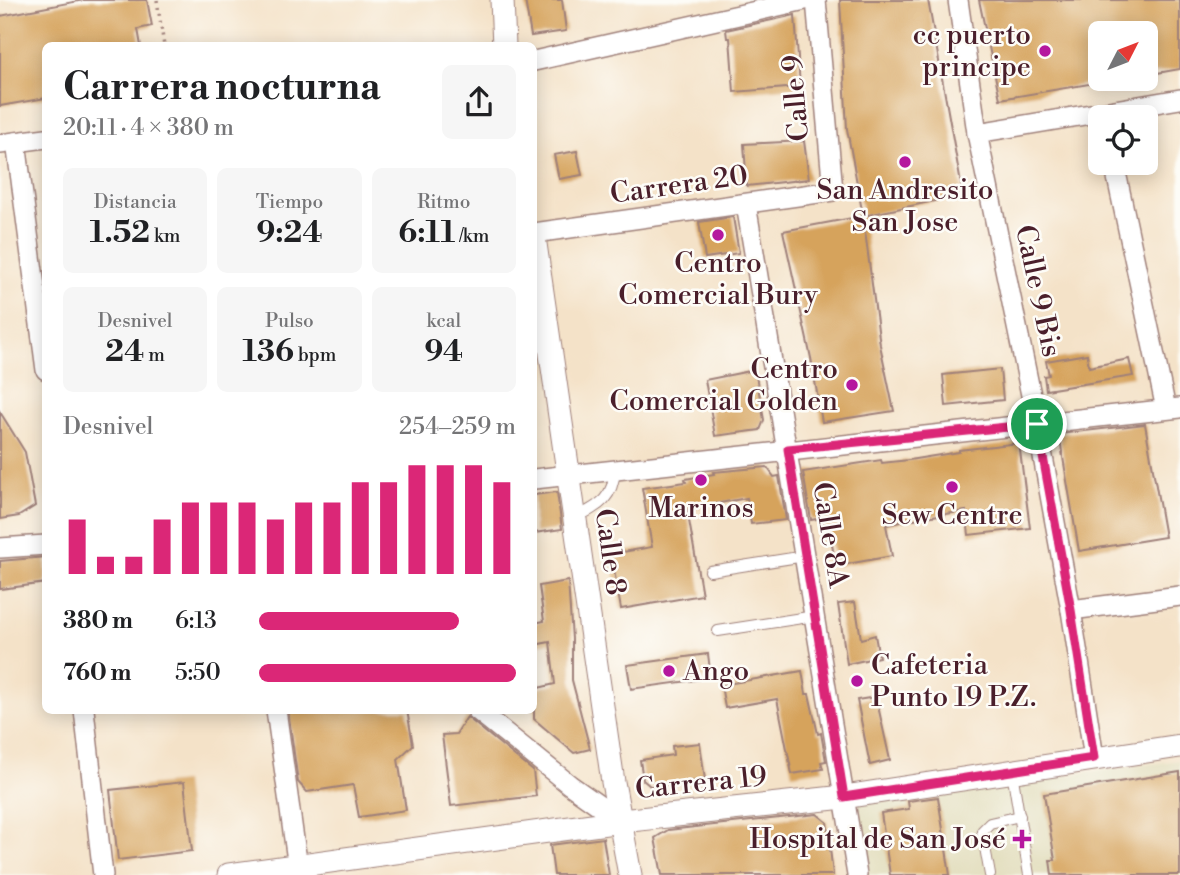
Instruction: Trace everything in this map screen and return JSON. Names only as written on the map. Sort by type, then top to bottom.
[{"type":"street","points":[[502,0],[505,42]]},
{"type":"street","points":[[537,60],[805,0]]},
{"type":"street","name":"Calle 9","points":[[816,0],[833,191]]},
{"type":"street","name":"Calle 9 Bis","points":[[958,0],[977,133],[1037,424],[1071,610],[1094,758]]},
{"type":"street","points":[[1150,105],[1180,99]]},
{"type":"street","points":[[977,133],[1088,116]]},
{"type":"street","points":[[42,139],[8,143],[42,304]]},
{"type":"street","points":[[537,479],[788,449],[1173,409],[1117,175]]},
{"type":"street","name":"Carrera 20","points":[[537,235],[833,191]]},
{"type":"street","name":"Calle 8A","points":[[747,204],[857,875]]},
{"type":"street","name":"Calle 8","points":[[537,255],[613,782],[630,875]]},
{"type":"street","points":[[0,548],[42,545]]},
{"type":"street","points":[[1071,610],[1180,596]]},
{"type":"street","points":[[84,714],[103,875]]},
{"type":"street","points":[[277,714],[298,870]]},
{"type":"street","points":[[482,714],[570,785],[621,821]]},
{"type":"street","name":"Carrera 19","points":[[229,875],[298,870],[621,821],[844,797],[1180,746]]},
{"type":"lane","points":[[575,518],[609,495],[615,469]]},
{"type":"lane","points":[[709,571],[805,555]]},
{"type":"lane","points":[[718,631],[815,616]]},
{"type":"lane","points":[[1012,771],[1029,875]]},
{"type":"lane","points":[[990,875],[982,831],[990,823],[1020,817]]},
{"type":"path","points":[[157,0],[162,42]]},
{"type":"shaded area","name":"Hospital de San José","points":[[1180,760],[1180,875],[869,875],[857,803]]},
{"type":"building","points":[[84,0],[147,0],[152,26],[138,29],[140,42],[42,42],[42,99],[0,106],[0,16]]},
{"type":"building","points":[[525,0],[562,0],[566,31],[531,36]]},
{"type":"building","points":[[840,0],[928,0],[963,195],[863,216],[847,129]]},
{"type":"building","name":"cc puerto principe","points":[[979,0],[1180,0],[1180,69],[1158,73],[1158,21],[1088,21],[1088,84],[1000,99]]},
{"type":"building","points":[[795,15],[800,87],[734,92],[730,38],[727,38],[726,30]]},
{"type":"building","points":[[804,141],[809,179],[747,186],[744,144]]},
{"type":"building","points":[[577,151],[582,175],[559,179],[554,155]]},
{"type":"building","points":[[863,216],[880,345],[894,411],[822,422],[783,231]]},
{"type":"building","name":"Centro Comercial Bury","points":[[733,217],[739,253],[705,258],[699,222]]},
{"type":"building","points":[[1087,354],[1089,367],[1129,359],[1133,376],[1046,390],[1044,376],[1049,375],[1046,361]]},
{"type":"building","points":[[1000,369],[1003,400],[946,406],[943,375]]},
{"type":"building","points":[[755,370],[764,420],[760,430],[715,436],[705,380]]},
{"type":"building","points":[[0,412],[25,452],[35,506],[19,516],[0,519]]},
{"type":"building","points":[[1145,424],[1165,537],[1079,551],[1059,434]]},
{"type":"building","points":[[1019,443],[1030,528],[969,535],[966,511],[919,518],[886,525],[892,556],[836,566],[830,534],[824,535],[822,518],[811,520],[803,472],[881,460],[882,463],[909,460],[959,450]]},
{"type":"building","points":[[767,467],[774,477],[779,476],[786,520],[751,524],[747,498],[687,509],[702,595],[621,609],[611,554],[652,547],[642,488],[686,482],[685,479],[714,474],[713,472]]},
{"type":"building","points":[[557,492],[562,529],[537,533],[537,495]]},
{"type":"building","points":[[42,557],[42,584],[0,589],[0,561]]},
{"type":"building","points":[[568,581],[572,680],[590,749],[574,753],[534,719],[534,714],[537,714],[537,688],[555,684],[550,642],[537,644],[537,622],[544,621],[539,586]]},
{"type":"building","points":[[855,602],[861,639],[875,635],[879,657],[847,664],[838,604]]},
{"type":"building","name":"Ango","points":[[708,654],[711,678],[631,689],[627,665]]},
{"type":"building","points":[[802,671],[818,734],[821,733],[826,761],[821,762],[823,769],[792,774],[777,699],[725,708],[721,685]]},
{"type":"building","points":[[876,697],[890,760],[870,765],[857,700]]},
{"type":"building","points":[[289,714],[408,714],[413,745],[398,759],[406,810],[359,817],[353,785],[307,792],[298,782]]},
{"type":"building","points":[[467,717],[533,771],[536,796],[451,806],[442,735],[456,734]]},
{"type":"building","points":[[700,743],[705,780],[650,786],[643,780],[640,760],[673,755],[672,746]]},
{"type":"building","points":[[1180,772],[1180,875],[1052,875],[1050,860],[1055,860],[1044,794]]},
{"type":"building","points":[[184,782],[192,851],[118,860],[110,790]]},
{"type":"building","points":[[938,797],[950,875],[890,875],[881,813],[909,809],[908,801]]},
{"type":"building","points":[[817,814],[827,822],[833,875],[662,875],[655,838],[668,830]]},
{"type":"building","points":[[603,838],[609,875],[554,875],[550,845]]},
{"type":"place","name":"cc puerto principe","points":[[1045,51]]},
{"type":"place","name":"San Andresito San Jose","points":[[905,162]]},
{"type":"place","name":"Centro Comercial Bury","points":[[718,235]]},
{"type":"place","name":"Centro Comercial Golden","points":[[852,385]]},
{"type":"place","name":"Marinos","points":[[701,480]]},
{"type":"place","name":"Sew Centre","points":[[952,487]]},
{"type":"place","name":"Ango","points":[[669,671]]},
{"type":"place","name":"Cafeteria Punto 19 P.Z.","points":[[857,681]]},
{"type":"place","name":"Hospital de San José","points":[[1022,839]]},
{"type":"route","points":[[1037,424],[1071,610],[1094,758],[844,797],[788,449],[1037,424]]}]
